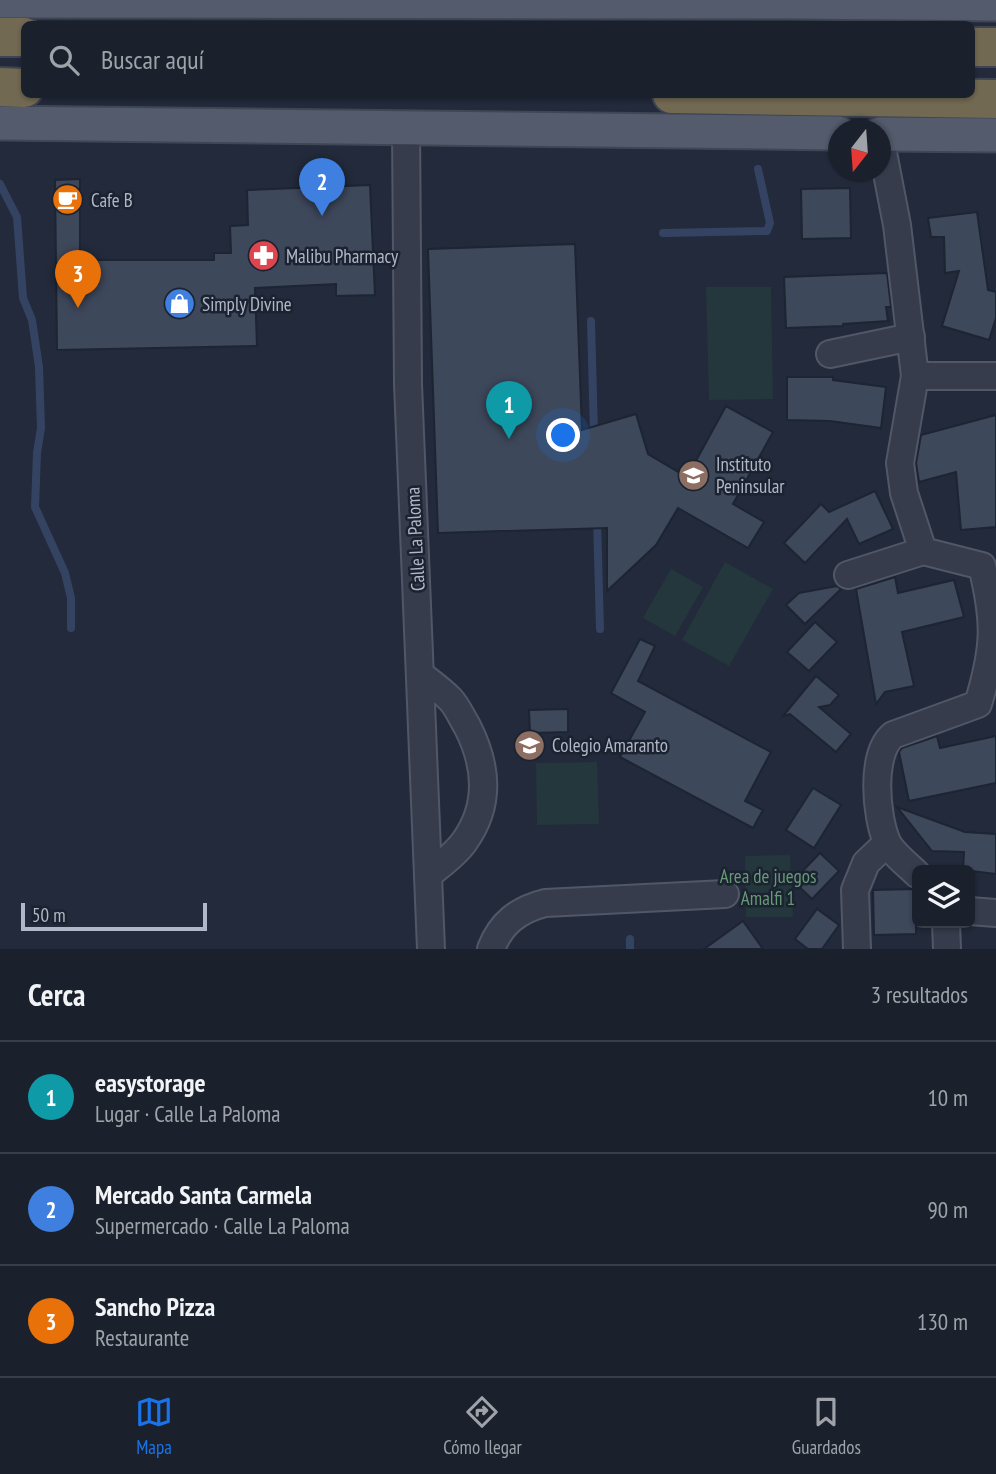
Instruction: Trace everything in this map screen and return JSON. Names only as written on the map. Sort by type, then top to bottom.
[{"type":"highway","points":[[0,37],[21,37]]},
{"type":"highway","points":[[975,47],[996,47]]},
{"type":"highway","points":[[0,87],[21,88]]},
{"type":"highway","points":[[931,98],[996,99]]},
{"type":"main road","points":[[0,1],[996,4]]},
{"type":"main road","points":[[0,123],[828,133]]},
{"type":"main road","points":[[891,136],[996,135]]},
{"type":"street","name":"Calle La Paloma","points":[[406,129],[408,384],[431,949]]},
{"type":"street","points":[[889,182],[897,225],[915,376],[900,463],[904,493],[923,551]]},
{"type":"street","points":[[830,354],[911,337]]},
{"type":"street","points":[[915,376],[996,376]]},
{"type":"street","points":[[848,575],[923,551],[989,565],[995,623],[987,707],[924,723],[889,739],[879,765],[876,796],[887,843],[912,869]]},
{"type":"street","points":[[421,675],[452,700],[474,740],[485,786],[482,807],[463,844],[428,875]]},
{"type":"street","points":[[857,949],[855,890],[866,863],[887,843]]},
{"type":"street","points":[[491,949],[497,935],[520,911],[545,903],[725,894]]},
{"type":"street","points":[[975,911],[996,913]]},
{"type":"street","points":[[946,928],[947,949]]},
{"type":"green space","points":[[706,287],[771,287],[773,399],[709,400]]},
{"type":"green space","points":[[725,562],[773,589],[729,666],[682,640]]},
{"type":"green space","points":[[671,569],[703,587],[675,636],[643,618]]},
{"type":"green space","points":[[597,762],[599,824],[537,825],[536,763]]},
{"type":"green space","name":"Area de juegos Amalfi 1","points":[[790,855],[793,917],[746,917],[745,856]]},
{"type":"building","points":[[80,179],[80,260],[214,260],[214,253],[231,253],[230,226],[248,225],[247,190],[370,185],[375,295],[336,296],[336,284],[255,288],[257,346],[57,350],[55,180]]},
{"type":"building","points":[[850,188],[851,238],[802,239],[801,189]]},
{"type":"building","points":[[977,212],[988,290],[996,292],[996,318],[989,340],[942,326],[959,271],[945,273],[944,237],[931,237],[928,218]]},
{"type":"building","points":[[575,244],[582,430],[636,414],[648,454],[687,477],[726,406],[773,432],[733,504],[764,522],[748,548],[678,508],[656,545],[607,591],[607,528],[438,533],[428,249]]},
{"type":"building","points":[[887,273],[891,307],[886,307],[888,321],[786,328],[784,277]]},
{"type":"building","points":[[787,377],[833,377],[833,380],[886,387],[881,428],[830,421],[787,420]]},
{"type":"building","points":[[996,415],[996,527],[961,530],[956,472],[919,482],[916,463],[921,435]]},
{"type":"building","points":[[875,491],[893,529],[859,544],[847,519],[805,563],[784,543],[821,504],[829,512]]},
{"type":"building","points":[[895,577],[898,593],[954,580],[964,617],[902,632],[914,686],[885,692],[876,704],[856,589]]},
{"type":"building","points":[[837,586],[841,589],[805,624],[786,605],[799,593]]},
{"type":"building","points":[[815,622],[837,642],[809,671],[787,652]]},
{"type":"building","points":[[640,639],[655,646],[638,681],[771,752],[745,801],[763,810],[753,828],[620,757],[645,712],[611,693]]},
{"type":"building","points":[[816,676],[839,695],[830,705],[819,707],[851,734],[836,752],[790,714],[783,716]]},
{"type":"building","points":[[568,709],[568,732],[530,733],[529,710]]},
{"type":"building","points":[[937,736],[940,748],[996,736],[996,783],[909,801],[899,752],[902,748]]},
{"type":"building","points":[[813,788],[841,805],[814,848],[786,830]]},
{"type":"building","points":[[897,807],[965,832],[996,834],[996,874],[975,871],[975,865],[963,865],[964,852],[932,851]]},
{"type":"building","points":[[820,853],[839,871],[812,899],[793,881]]},
{"type":"building","points":[[912,889],[912,928],[916,928],[916,934],[874,935],[873,890]]},
{"type":"building","points":[[817,909],[839,925],[822,949],[808,949],[795,939]]},
{"type":"building","points":[[743,921],[763,949],[704,949]]},
{"type":"waterway","points":[[663,233],[767,231],[770,223],[758,169]]},
{"type":"waterway","points":[[0,184],[17,217],[23,298],[32,320],[39,367],[41,428],[35,507],[65,573],[71,598],[71,628]]},
{"type":"waterway","points":[[591,321],[594,434]]},
{"type":"waterway","points":[[597,520],[600,629]]},
{"type":"waterway","points":[[630,939],[630,949]]},
{"type":"place","name":"Cafe B","points":[[68,200]]},
{"type":"place","name":"Mercado Santa Carmela","points":[[322,216]]},
{"type":"place","name":"Malibu Pharmacy","points":[[263,256]]},
{"type":"place","name":"Simply Divine","points":[[179,304]]},
{"type":"place","name":"Sancho Pizza","points":[[78,308]]},
{"type":"place","name":"easystorage","points":[[509,439]]},
{"type":"place","name":"Instituto Peninsular","points":[[693,475]]},
{"type":"place","name":"Colegio Amaranto","points":[[529,745]]}]
